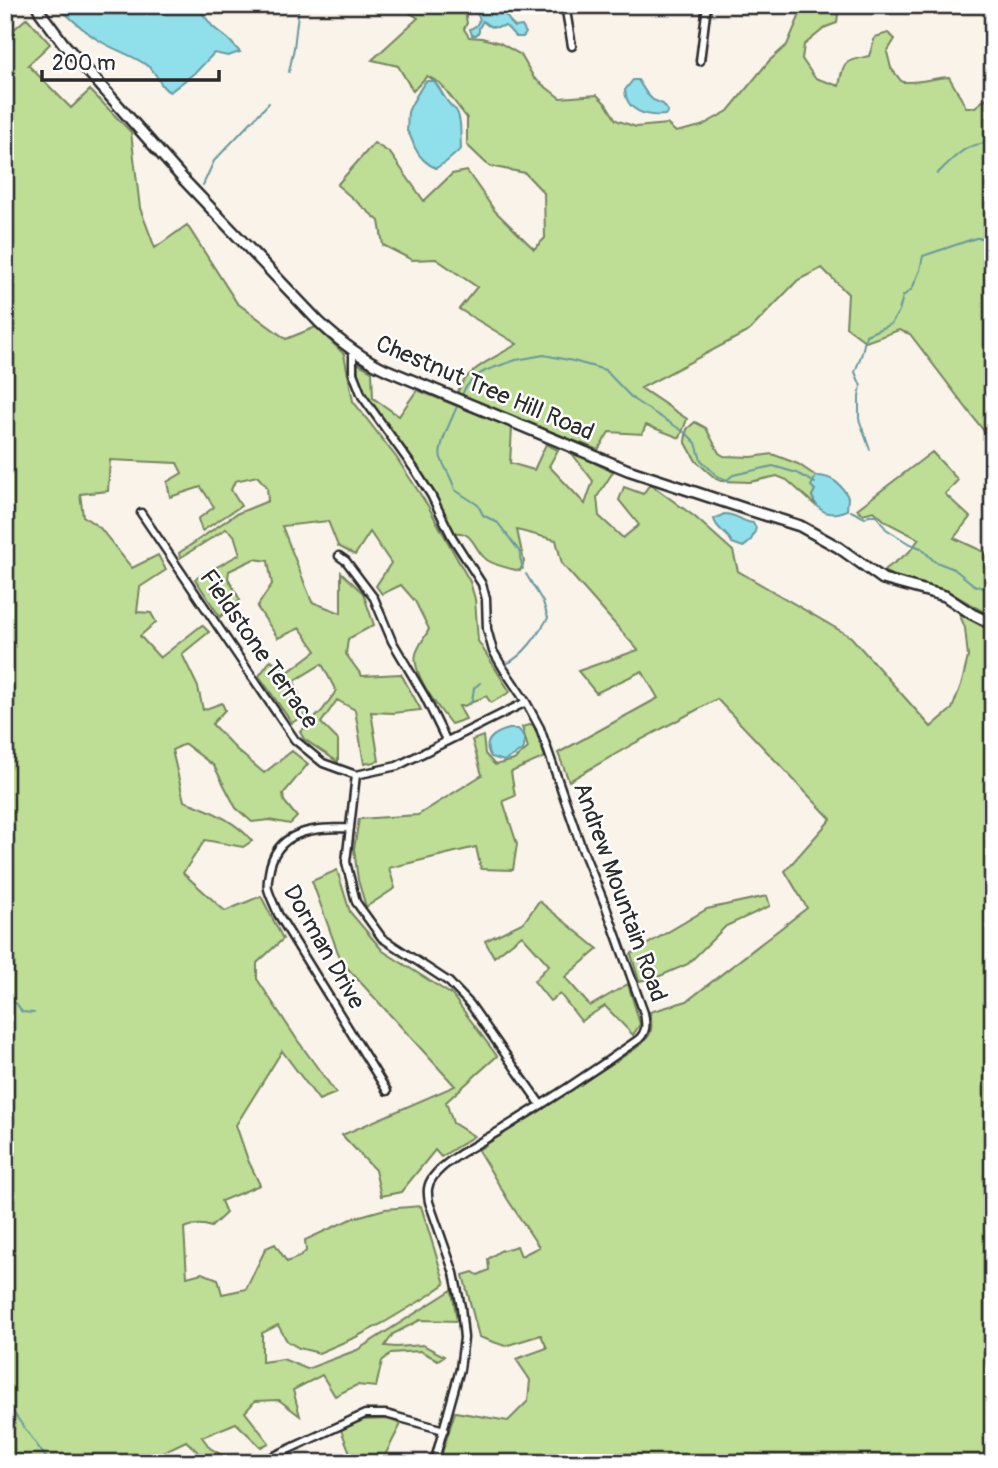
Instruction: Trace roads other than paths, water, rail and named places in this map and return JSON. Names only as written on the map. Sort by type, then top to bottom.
[{"type":"street","name":"Chestnut Tree Hill Road","points":[[37,5],[63,43],[185,180],[308,310],[353,351],[387,370],[628,470],[800,526],[838,547],[883,579],[945,596],[993,624]]},
{"type":"street","points":[[565,5],[572,46]]},
{"type":"street","points":[[700,61],[707,5]]},
{"type":"street","name":"Andrew Mountain Road","points":[[353,351],[353,373],[362,396],[415,470],[452,537],[480,578],[485,593],[493,651],[526,702],[542,735],[581,846],[616,933],[646,1025],[639,1039],[450,1162],[436,1173],[428,1187],[429,1202],[460,1297],[463,1330],[460,1369],[434,1463]]},
{"type":"street","name":"Fieldstone Terrace","points":[[141,513],[295,740],[323,763],[356,775]]},
{"type":"street","points":[[339,556],[346,561],[374,598],[392,641],[425,697],[446,740]]},
{"type":"street","points":[[526,702],[397,766],[356,775],[346,862],[356,902],[382,938],[449,982],[463,997],[541,1105]]},
{"type":"street","name":"Dorman Drive","points":[[350,828],[314,828],[285,841],[271,860],[267,887],[278,914],[387,1091]]},
{"type":"street","points":[[259,1463],[365,1414],[386,1414],[444,1430]]},
{"type":"water","points":[[56,5],[196,5],[213,27],[240,52],[228,56],[214,53],[197,71],[170,92],[163,87],[149,67],[94,37]]},
{"type":"water","points":[[472,5],[500,5],[508,20],[515,27],[522,26],[526,33],[523,37],[516,37],[505,26],[493,27],[483,21],[479,32],[472,35],[470,29],[476,26],[480,19]]},
{"type":"water","points":[[633,80],[638,80],[653,100],[663,104],[668,111],[665,115],[644,114],[633,108],[625,90]]},
{"type":"water","points":[[426,81],[434,81],[456,110],[460,123],[461,149],[436,168],[421,158],[407,131],[409,111]]},
{"type":"water","points":[[816,476],[831,479],[842,488],[848,497],[847,510],[830,513],[818,507],[812,496],[815,490],[811,486]]},
{"type":"water","points":[[724,514],[753,523],[756,528],[752,539],[743,547],[732,543],[717,526],[714,519]]},
{"type":"water","points":[[518,729],[522,733],[523,750],[504,761],[491,757],[488,742],[498,733]]},
{"type":"waterway","points":[[289,72],[299,5]]},
{"type":"waterway","points":[[203,185],[214,161],[269,103]]},
{"type":"waterway","points":[[937,174],[955,156],[968,148],[993,143]]},
{"type":"waterway","points":[[870,450],[859,419],[861,386],[855,372],[866,335],[891,324],[899,311],[903,296],[912,289],[923,256],[976,238],[993,238]]},
{"type":"waterway","points":[[462,395],[476,376],[516,360],[544,355],[573,361],[605,370],[634,400],[686,433],[696,443],[701,460],[717,476],[727,480],[733,475],[773,466],[797,473],[815,483]]},
{"type":"waterway","points":[[458,404],[443,440],[441,458],[455,490],[478,505],[483,515],[498,523],[520,552],[523,569]]},
{"type":"waterway","points":[[851,511],[865,518],[876,515],[886,529],[921,548],[934,561],[954,569],[974,585],[993,591]]},
{"type":"waterway","points":[[506,664],[525,650],[548,618],[543,602],[526,574]]},
{"type":"waterway","points":[[469,704],[474,688],[480,683]]},
{"type":"waterway","points":[[5,998],[17,1004],[22,1012],[34,1013]]},
{"type":"waterway","points":[[5,1401],[50,1463]]}]
